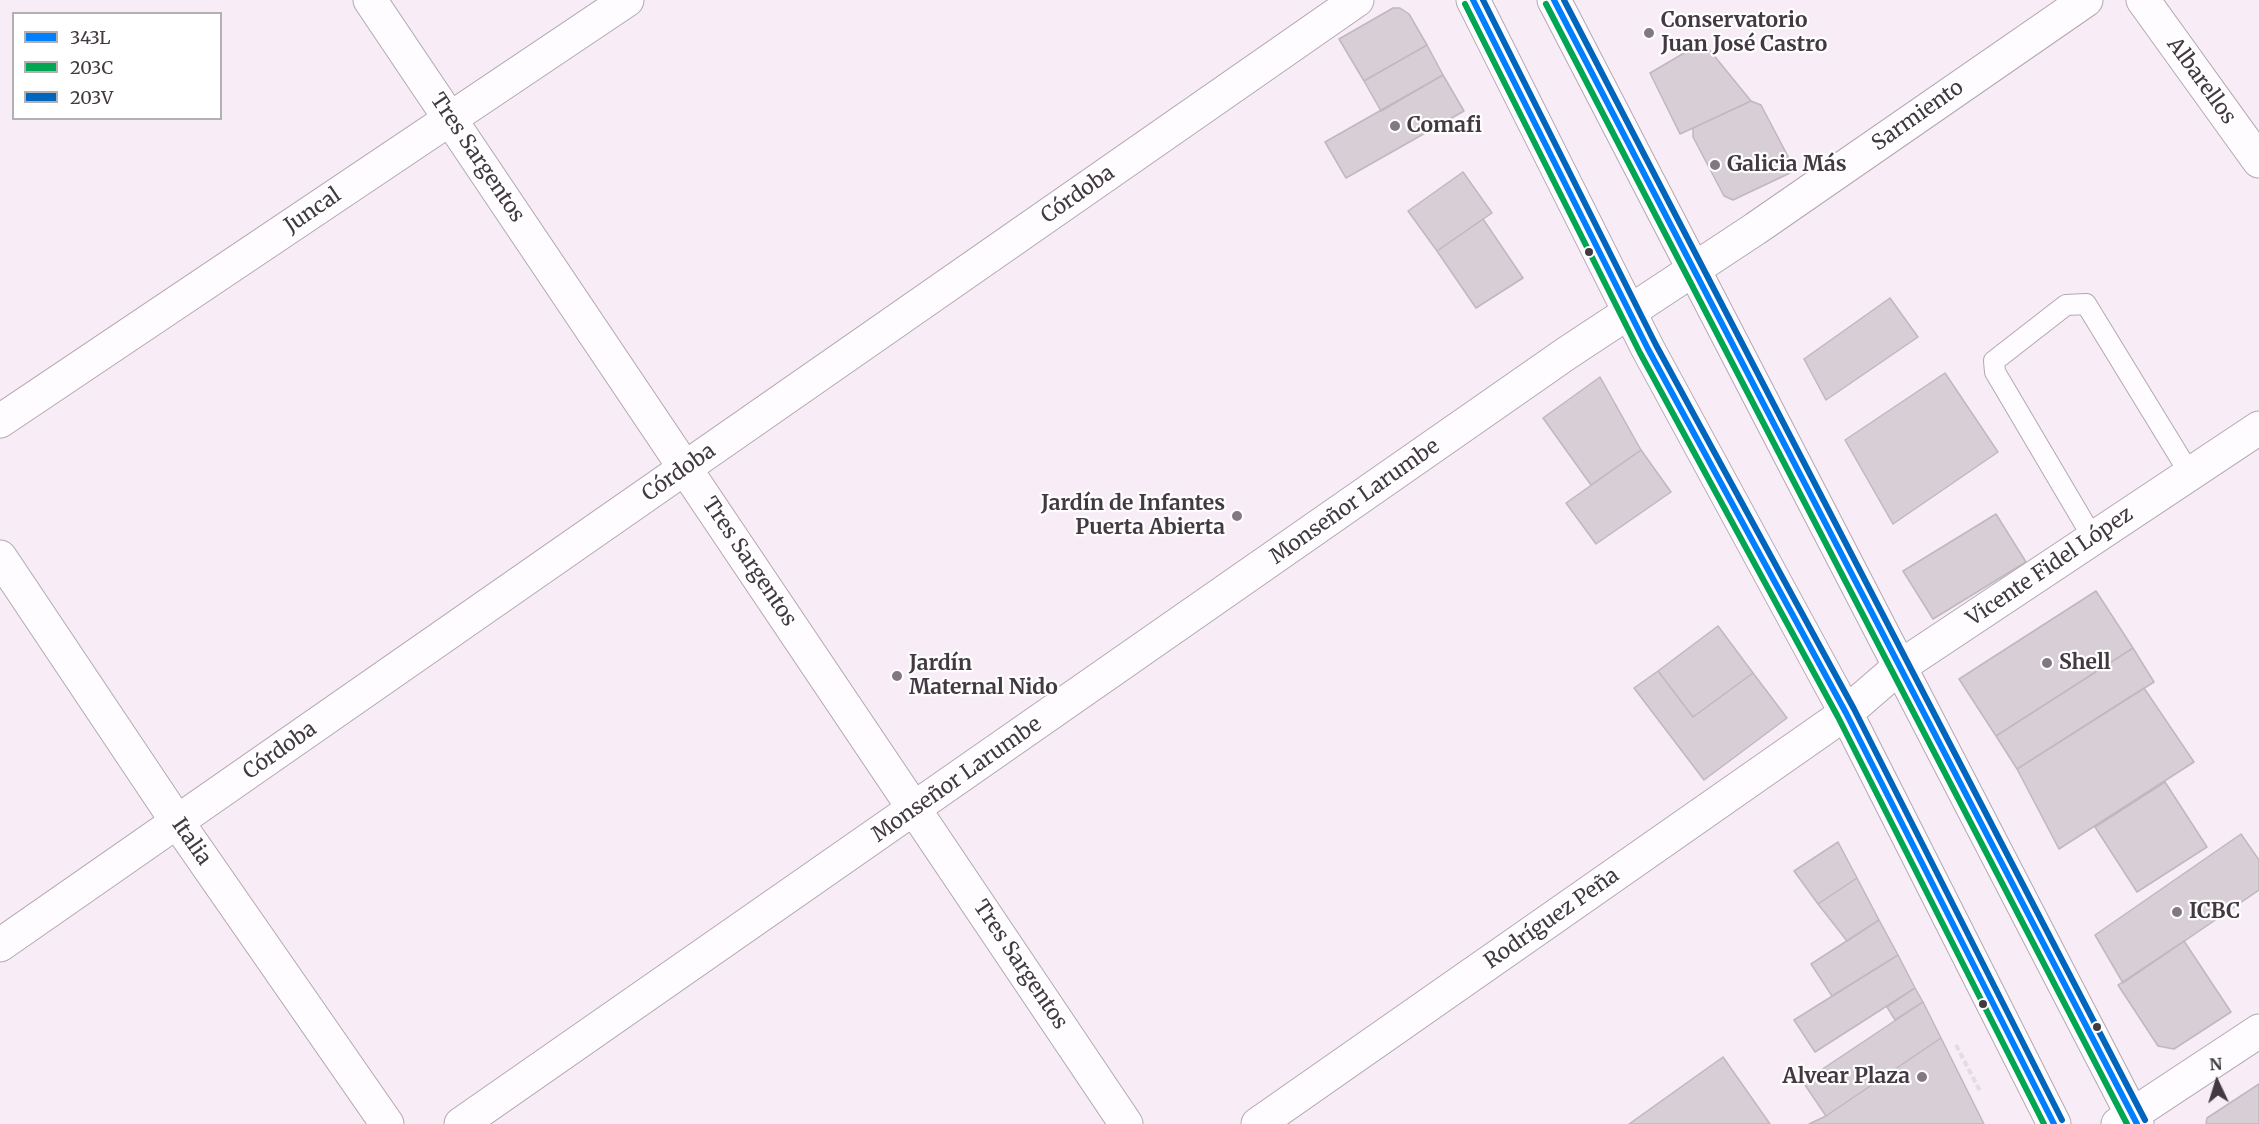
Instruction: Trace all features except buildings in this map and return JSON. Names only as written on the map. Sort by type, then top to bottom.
[{"type":"street","name":"Tres Sargentos","points":[[370,0],[1126,1124]]},
{"type":"street","name":"Juncal","points":[[0,421],[627,0]]},
{"type":"street","name":"Córdoba","points":[[0,945],[1357,0]]},
{"type":"street","points":[[1473,0],[1629,311],[1741,524],[1846,713],[2054,1124]]},
{"type":"street","points":[[1554,0],[2129,1121],[2259,1031]]},
{"type":"street","name":"Sarmiento","points":[[1629,311],[1694,270],[2086,0]]},
{"type":"street","name":"Albarellos","points":[[2143,0],[2259,161]]},
{"type":"street","name":"Monseñor Larumbe","points":[[461,1124],[1629,311]]},
{"type":"street","name":"Vicente Fidel López","points":[[1846,713],[1898,668],[2259,428]]},
{"type":"street","name":"Italia","points":[[0,557],[178,823],[387,1124]]},
{"type":"street","name":"Rodríguez Peña","points":[[1258,1124],[1846,713]]},
{"type":"lane","points":[[2093,538],[1995,372],[1994,361],[2066,305],[2086,304],[2190,474]]},
{"type":"path","points":[[1956,1045],[1980,1091]]},
{"type":"transit line","name":"343L","points":[[1473,0],[1648,349],[1846,713],[2054,1124]]},
{"type":"transit line","name":"203V","points":[[1483,0],[1656,345],[1854,709],[2062,1120]]},
{"type":"transit line","name":"343L","points":[[1554,0],[2137,1124]]},
{"type":"transit line","name":"203V","points":[[1564,0],[2145,1120]]},
{"type":"transit line","name":"203C","points":[[1465,4],[1640,353],[1838,717],[2044,1124]]},
{"type":"transit line","name":"203C","points":[[1546,4],[2127,1124]]},
{"type":"place","name":"Conservatorio Juan José Castro","points":[[1649,33]]},
{"type":"place","name":"Comafi","points":[[1395,126]]},
{"type":"place","name":"Galicia Más","points":[[1715,165]]},
{"type":"place","name":"Jardín de Infantes Puerta Abierta","points":[[1237,516]]},
{"type":"place","name":"Shell","points":[[2047,663]]},
{"type":"place","name":"Jardín Maternal Nido","points":[[897,676]]},
{"type":"place","name":"ICBC","points":[[2177,912]]},
{"type":"place","name":"Alvear Plaza","points":[[1922,1077]]}]
